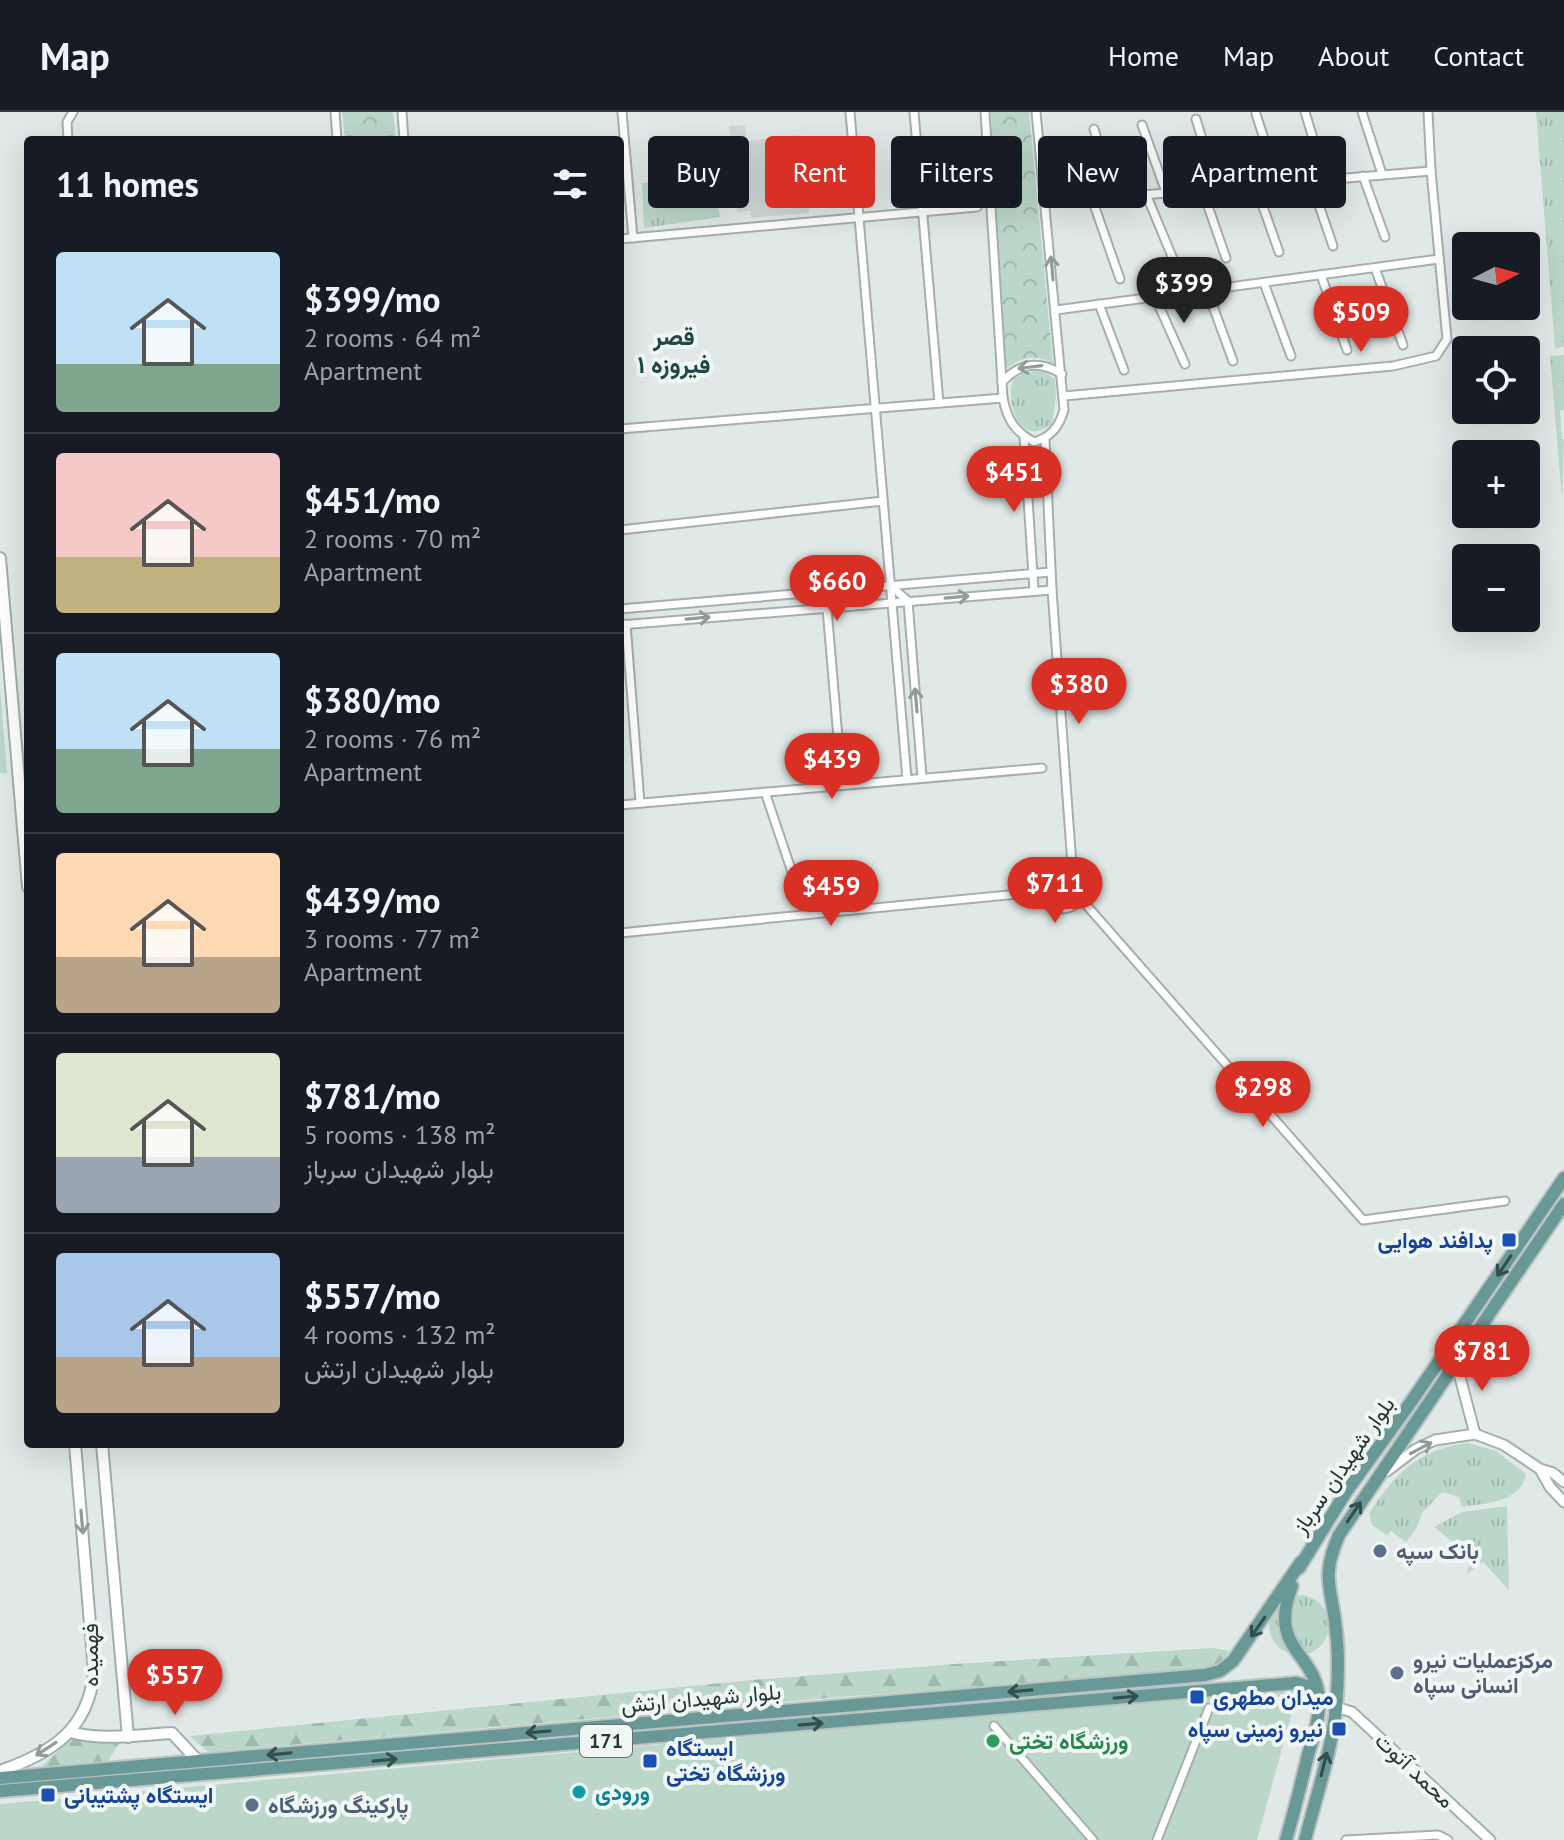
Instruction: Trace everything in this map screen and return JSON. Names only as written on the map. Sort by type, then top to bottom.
[{"type":"main road","points":[[0,558],[24,826]]},
{"type":"main road","name":"بلوار شهیدان سرباز","points":[[1319,1706],[1315,1677],[1288,1640],[1285,1622],[1286,1601],[1301,1562],[1346,1492],[1564,1178]]},
{"type":"main road","name":"بلوار شهیدان سرباز","points":[[1336,1707],[1336,1629],[1327,1583],[1329,1556],[1339,1535],[1375,1481],[1564,1204]]},
{"type":"main road","name":"فهمیده","points":[[0,1771],[46,1751],[70,1732],[82,1717],[90,1696],[94,1672],[75,1448]]},
{"type":"main road","name":"فهمیده","points":[[102,1448],[128,1737]]},
{"type":"main road","name":"بلوار شهیدان ارتش","points":[[0,1778],[1205,1675],[1220,1671],[1233,1661],[1301,1562]]},
{"type":"main road","name":"بلوار شهیدان ارتش","points":[[0,1791],[1296,1683],[1306,1685],[1315,1692],[1319,1706]]},
{"type":"main road","points":[[1286,1840],[1319,1706]]},
{"type":"main road","points":[[1305,1840],[1336,1707]]},
{"type":"main road","points":[[70,1732],[128,1737],[172,1733],[198,1761]]},
{"type":"street","points":[[68,136],[67,122],[73,112]]},
{"type":"street","points":[[335,112],[337,136]]},
{"type":"street","points":[[402,112],[404,136]]},
{"type":"street","points":[[622,112],[633,238]]},
{"type":"street","points":[[850,112],[907,779]]},
{"type":"street","points":[[914,112],[939,403]]},
{"type":"street","points":[[985,112],[1003,398],[1007,416],[1015,429],[1034,442],[1045,439],[1060,421],[1064,396],[1046,208]]},
{"type":"street","points":[[1036,112],[1039,136]]},
{"type":"street","points":[[1305,112],[1312,136]]},
{"type":"street","points":[[1362,112],[1382,174]]},
{"type":"street","points":[[1064,396],[1393,366],[1436,356],[1447,339],[1428,112]]},
{"type":"street","points":[[1256,114],[1263,136]]},
{"type":"street","points":[[1196,119],[1201,136]]},
{"type":"street","points":[[1142,125],[1163,184]]},
{"type":"street","points":[[1094,129],[1096,136]]},
{"type":"street","points":[[1346,177],[1431,171]]},
{"type":"street","points":[[1363,176],[1385,237]]},
{"type":"street","points":[[1147,196],[1176,266]]},
{"type":"street","points":[[624,239],[966,208]]},
{"type":"street","points":[[1095,208],[1120,279]]},
{"type":"street","points":[[1209,208],[1226,258]]},
{"type":"street","points":[[1263,208],[1279,252]]},
{"type":"street","points":[[1320,208],[1333,246]]},
{"type":"street","points":[[1056,310],[1439,259]]},
{"type":"street","points":[[1375,268],[1403,345]]},
{"type":"street","points":[[1321,275],[1347,350]]},
{"type":"street","points":[[1264,283],[1291,356]]},
{"type":"street","points":[[1207,290],[1233,361]]},
{"type":"street","points":[[1155,297],[1185,364]]},
{"type":"street","points":[[1099,304],[1124,370]]},
{"type":"street","points":[[1002,382],[1013,371],[1034,365],[1042,365],[1062,374]]},
{"type":"street","points":[[624,429],[1003,398]]},
{"type":"street","points":[[1024,437],[1034,591]]},
{"type":"street","points":[[1045,439],[1052,590],[1072,865]]},
{"type":"street","points":[[624,530],[883,501]]},
{"type":"street","points":[[624,609],[1051,572]]},
{"type":"street","points":[[891,586],[908,601],[922,777]]},
{"type":"street","points":[[624,624],[1052,590]]},
{"type":"street","points":[[827,608],[842,785]]},
{"type":"street","points":[[624,635],[640,803]]},
{"type":"street","points":[[624,805],[1042,768]]},
{"type":"street","points":[[765,792],[798,890]]},
{"type":"street","points":[[1050,865],[1072,865],[1083,876],[1081,899],[1069,908],[1054,909],[1041,899],[1038,892],[1040,877],[1050,865]]},
{"type":"street","points":[[624,933],[1038,892]]},
{"type":"street","points":[[1081,899],[1363,1220],[1505,1201]]},
{"type":"street","points":[[1456,1362],[1475,1434]]},
{"type":"street","points":[[1375,1481],[1416,1449],[1435,1440],[1475,1434],[1504,1445],[1564,1482]]},
{"type":"street","points":[[1540,1469],[1550,1487],[1564,1502]]},
{"type":"street","name":"محمد آتوت","points":[[1336,1707],[1352,1712],[1490,1840]]},
{"type":"street","points":[[1157,1840],[1209,1708]]},
{"type":"street","points":[[994,1726],[1093,1840]]},
{"type":"street","points":[[1346,1840],[1438,1835],[1448,1840]]},
{"type":"shaded area","points":[[745,125],[746,136],[730,136],[729,126]]},
{"type":"shaded area","points":[[765,139],[765,208],[809,208],[809,213],[751,218],[750,211],[737,212],[737,208],[749,208],[749,141]]},
{"type":"green space","points":[[342,112],[393,112],[396,136],[345,136]]},
{"type":"green space","points":[[991,112],[1029,112],[1053,364],[1041,358],[1029,358],[1006,369],[997,208],[1022,208],[1022,136],[992,136]]},
{"type":"green space","points":[[1536,112],[1564,112],[1564,347],[1555,348]]},
{"type":"green space","points":[[648,182],[648,208],[718,208],[720,217],[644,228],[642,183]]},
{"type":"green space","points":[[1564,355],[1564,410],[1560,411],[1564,439],[1562,498],[1550,356]]},
{"type":"green space","points":[[1045,372],[1055,379],[1056,396],[1052,424],[1032,431],[1018,421],[1011,401],[1011,390],[1013,380],[1024,373]]},
{"type":"green space","points":[[0,687],[7,773],[0,773]]},
{"type":"green space","points":[[1060,874],[1071,881],[1072,886],[1065,897],[1060,898],[1049,891],[1048,886],[1055,875]]},
{"type":"green space","points":[[1468,1443],[1496,1451],[1526,1474],[1523,1484],[1501,1500],[1462,1507],[1459,1497],[1442,1492],[1422,1513],[1416,1529],[1406,1542],[1391,1531],[1387,1535],[1372,1525],[1369,1513],[1410,1465],[1435,1451]]},
{"type":"green space","points":[[1507,1506],[1509,1590],[1483,1562],[1466,1574],[1473,1558],[1434,1527],[1462,1512]]},
{"type":"green space","points":[[1299,1595],[1310,1597],[1320,1604],[1327,1614],[1327,1636],[1320,1646],[1310,1653],[1299,1655],[1288,1653],[1278,1646],[1271,1636],[1269,1625],[1271,1614],[1278,1604],[1288,1597]]},
{"type":"green space","points":[[1213,1648],[1230,1651],[1217,1668],[1196,1672],[840,1697],[208,1752],[190,1736],[752,1680]]},
{"type":"green space","name":"ورزشگاه تختی","points":[[1299,1687],[1257,1840],[0,1840],[0,1804]]},
{"type":"green space","points":[[72,1738],[121,1740],[107,1763],[50,1769],[42,1766]]},
{"type":"place","name":"پدافند هوایی","points":[[1509,1240]]},
{"type":"place","name":"بانک سپه","points":[[1380,1551]]},
{"type":"place","name":"مرکزعملیات نیرو انسانی سپاه","points":[[1397,1673]]},
{"type":"place","name":"میدان مطهری","points":[[1197,1697]]},
{"type":"place","name":"نیرو زمینی سپاه","points":[[1339,1729]]},
{"type":"place","name":"ورزشگاه تختی","points":[[993,1741]]},
{"type":"place","name":"ایستگاه ورزشگاه تختی","points":[[650,1761]]},
{"type":"place","name":"ورودی","points":[[579,1792]]},
{"type":"place","name":"ایستگاه پشتیبانی","points":[[48,1795]]},
{"type":"place","name":"پارکینگ ورزشگاه","points":[[252,1805]]},
{"type":"district","name":"قصر فیروزه ۱","points":[[674,350]]}]
